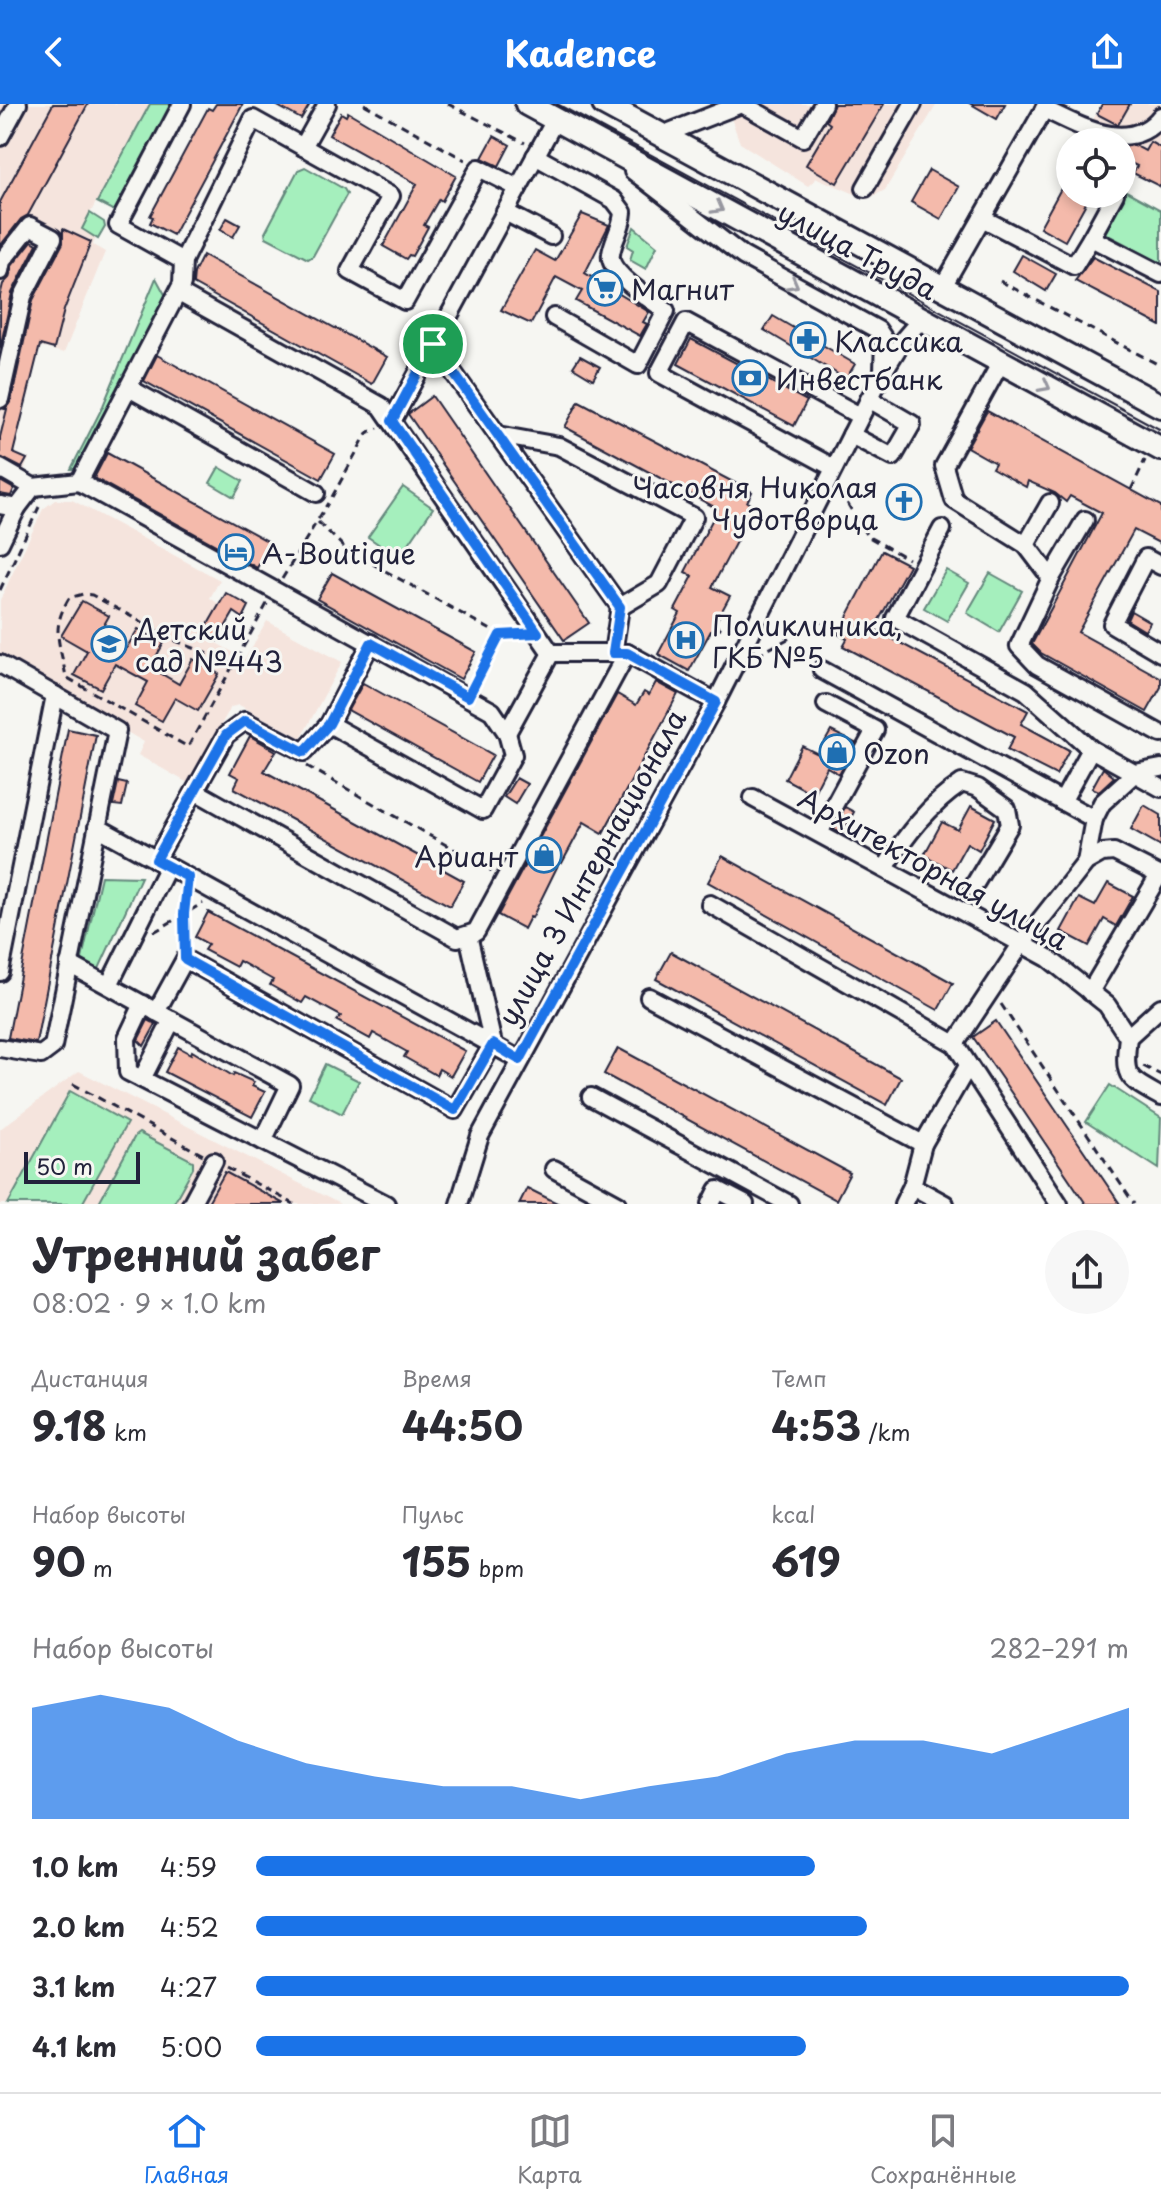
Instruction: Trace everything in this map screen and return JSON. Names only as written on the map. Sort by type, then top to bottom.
[{"type":"main road","name":"улица Труда","points":[[527,104],[922,318],[1154,452]]},
{"type":"main road","name":"улица Труда","points":[[604,104],[1161,406]]},
{"type":"main road","name":"улица 3 Интернационала","points":[[922,318],[942,288]]},
{"type":"street","points":[[0,137],[18,104]]},
{"type":"street","points":[[182,104],[118,225],[183,261]]},
{"type":"street","points":[[303,147],[327,104]]},
{"type":"street","points":[[662,135],[741,104],[803,138],[823,104]]},
{"type":"street","points":[[865,188],[913,104]]},
{"type":"street","points":[[1046,106],[1087,130],[1110,136],[1146,131],[1160,119]]},
{"type":"street","name":"улица 3 Интернационала","points":[[942,288],[1046,106]]},
{"type":"street","points":[[79,482],[179,293],[183,261],[253,119],[391,196],[350,271],[405,301],[479,168],[518,188]]},
{"type":"street","points":[[392,421],[555,120]]},
{"type":"street","points":[[594,140],[743,256],[878,330],[884,339],[883,372]]},
{"type":"street","points":[[537,153],[614,200],[623,212],[622,228],[610,256],[613,270],[666,311],[638,365],[554,317]]},
{"type":"street","points":[[982,218],[1074,266],[1107,208]]},
{"type":"street","points":[[505,212],[551,236]]},
{"type":"street","points":[[0,271],[2,261],[30,226],[53,238],[23,296],[0,399]]},
{"type":"street","points":[[1091,238],[1161,274]]},
{"type":"street","points":[[179,293],[381,406],[551,653]]},
{"type":"street","name":"улица 3 Интернационала","points":[[459,1204],[480,1136],[716,702],[883,372],[903,340],[922,318]]},
{"type":"street","points":[[832,471],[659,373],[686,322],[860,416]]},
{"type":"street","points":[[195,791],[457,938],[476,932],[505,878],[620,653],[620,607],[433,344]]},
{"type":"street","points":[[1001,362],[944,466],[954,500],[1026,545],[1051,578]]},
{"type":"street","points":[[129,388],[316,493]]},
{"type":"street","points":[[851,435],[893,457],[912,424],[869,399]]},
{"type":"street","points":[[498,435],[559,446],[694,517],[659,584],[620,607]]},
{"type":"street","points":[[0,468],[33,487]]},
{"type":"street","points":[[0,543],[8,506],[33,487],[79,482],[492,711],[507,733],[513,755],[483,810],[329,724]]},
{"type":"street","points":[[1026,545],[1050,503]]},
{"type":"street","points":[[1085,520],[1051,578],[1019,646],[1037,665],[1161,734]]},
{"type":"street","points":[[942,529],[895,618],[1026,691],[1091,749],[1161,788]]},
{"type":"street","points":[[1161,566],[1146,558],[1112,624],[1161,653]]},
{"type":"street","points":[[109,985],[195,791],[226,735],[245,721],[304,752],[329,724],[371,643]]},
{"type":"street","points":[[551,653],[620,653],[716,702]]},
{"type":"street","points":[[507,733],[551,653]]},
{"type":"street","points":[[0,664],[117,731],[53,1046],[41,1055],[0,1048]]},
{"type":"street","points":[[822,670],[1094,819]]},
{"type":"street","points":[[0,972],[55,695]]},
{"type":"street","points":[[819,833],[875,730],[826,704]]},
{"type":"street","points":[[1062,802],[1091,749]]},
{"type":"street","points":[[1086,862],[1094,819],[1102,803],[1135,773],[1161,768]]},
{"type":"street","points":[[885,868],[909,831],[945,794],[962,783],[978,788],[1007,809],[1010,825],[973,887]]},
{"type":"street","name":"Архитекторная улица","points":[[753,798],[1048,958],[1107,1005],[1128,1037]]},
{"type":"street","points":[[97,827],[520,1060]]},
{"type":"street","points":[[955,1044],[1022,943],[1086,862],[1102,853],[1114,852],[1160,875],[1090,992]]},
{"type":"street","points":[[710,904],[955,1044],[1059,1204]]},
{"type":"street","points":[[386,1204],[128,1072],[127,1038],[185,959],[455,1110],[493,1044],[468,935]]},
{"type":"street","points":[[69,964],[290,1085],[263,1141]]},
{"type":"street","points":[[649,997],[923,1144]]},
{"type":"street","points":[[1161,1007],[1128,1037],[1124,1064],[1132,1081],[1161,1097]]},
{"type":"street","points":[[142,1079],[172,1020]]},
{"type":"street","points":[[903,1204],[912,1186],[923,1144],[968,1066]]},
{"type":"street","points":[[591,1097],[789,1204]]},
{"type":"street","points":[[191,1204],[214,1161]]},
{"type":"street","points":[[554,1169],[618,1204]]},
{"type":"street","points":[[912,1186],[945,1204]]},
{"type":"street","points":[[711,1204],[718,1190],[745,1204]]},
{"type":"path","points":[[364,104],[479,168]]},
{"type":"path","points":[[448,104],[537,153]]},
{"type":"path","points":[[1000,281],[1161,366]]},
{"type":"path","points":[[234,664],[176,641],[92,595],[69,598],[58,617],[66,677],[188,747],[234,664],[274,591],[318,522],[367,433]]},
{"type":"path","points":[[1131,490],[1154,452]]},
{"type":"path","points":[[832,471],[867,536],[922,567]]},
{"type":"path","points":[[0,590],[39,506]]},
{"type":"path","points":[[318,522],[346,549],[500,635],[538,633]]},
{"type":"path","points":[[733,667],[821,622]]},
{"type":"path","points":[[714,625],[724,630]]},
{"type":"path","points":[[468,697],[500,635]]},
{"type":"path","points":[[304,752],[305,765],[505,878]]},
{"type":"path","points":[[185,959],[184,914],[188,877]]},
{"type":"path","points":[[127,948],[218,893]]},
{"type":"path","points":[[991,990],[1134,1204]]},
{"type":"path","points":[[73,1084],[294,1204]]},
{"type":"shaded area","points":[[0,104],[150,104],[82,228],[96,237],[93,245],[105,252],[64,353],[40,347],[14,453],[29,459],[0,522]]},
{"type":"shaded area","points":[[726,104],[937,104],[885,190],[867,199],[817,178],[808,186],[740,143]]},
{"type":"shaded area","points":[[1102,104],[1161,104],[1161,179],[1136,166],[1136,128],[1088,128]]},
{"type":"shaded area","name":"Детский сад №443","points":[[55,500],[72,500],[220,580],[210,598],[219,604],[202,635],[245,659],[267,621],[342,662],[301,738],[239,705],[231,707],[188,783],[138,755],[144,742],[0,658],[0,600],[43,509]]},
{"type":"shaded area","points":[[79,1071],[340,1204],[0,1204],[0,1129]]},
{"type":"green space","points":[[150,104],[172,104],[114,211],[97,202]]},
{"type":"green space","points":[[305,167],[344,189],[347,194],[313,256],[308,259],[266,237],[265,233],[298,170]]},
{"type":"green space","points":[[1136,196],[1161,210],[1161,263],[1104,233],[1117,208],[1136,208]]},
{"type":"green space","points":[[90,213],[104,222],[105,227],[98,239],[82,229]]},
{"type":"green space","points":[[634,227],[657,246],[646,269],[630,260],[633,250],[627,246]]},
{"type":"green space","points":[[156,278],[168,300],[76,469],[71,469],[103,406]]},
{"type":"green space","points":[[219,467],[243,481],[234,497],[210,483]]},
{"type":"green space","points":[[403,487],[433,508],[399,558],[368,537]]},
{"type":"green space","points":[[946,570],[969,583],[947,621],[924,608]]},
{"type":"green space","points":[[990,573],[1022,591],[999,632],[967,613]]},
{"type":"green space","points":[[101,876],[141,877],[98,971],[81,963]]},
{"type":"green space","points":[[325,1064],[359,1081],[342,1114],[309,1097]]},
{"type":"green space","points":[[1110,1085],[1161,1118],[1159,1169],[1086,1122]]},
{"type":"green space","points":[[70,1091],[127,1123],[82,1204],[8,1204]]},
{"type":"green space","points":[[139,1133],[193,1161],[193,1168],[173,1204],[98,1204],[135,1136]]},
{"type":"building","points":[[53,104],[88,104],[28,215],[21,219],[0,246],[0,202]]},
{"type":"building","points":[[216,104],[243,104],[173,235],[150,223],[153,217],[150,216],[208,108],[212,110]]},
{"type":"building","points":[[274,104],[310,104],[301,119]]},
{"type":"building","points":[[834,104],[884,104],[837,183],[806,165],[830,124],[826,121]]},
{"type":"building","points":[[971,104],[1005,104],[997,119]]},
{"type":"building","points":[[1102,104],[1130,104],[1118,125],[1097,114]]},
{"type":"building","points":[[348,112],[456,176],[424,225],[428,227],[412,256],[406,259],[383,246],[417,184],[329,135],[341,113],[346,116]]},
{"type":"building","points":[[494,136],[510,145],[499,166],[482,158]]},
{"type":"building","points":[[1150,142],[1161,148],[1161,187],[1136,174],[1136,146],[1145,151]]},
{"type":"building","points":[[929,170],[959,187],[941,219],[911,202]]},
{"type":"building","points":[[1056,198],[1056,208],[1083,208],[1065,241],[1040,227]]},
{"type":"building","points":[[582,214],[609,225],[585,273],[649,312],[640,336],[576,301],[582,291],[556,277],[531,324],[501,310],[535,250],[555,261]]},
{"type":"building","points":[[227,218],[240,225],[233,237],[220,230]]},
{"type":"building","points":[[63,229],[91,242],[64,310],[54,349],[40,345],[13,453],[27,459],[22,468],[0,457],[0,437],[33,300],[63,243]]},
{"type":"building","points":[[32,241],[37,244],[12,293],[0,349],[0,296],[3,284],[9,278],[12,266]]},
{"type":"building","points":[[203,255],[387,357],[372,384],[193,284],[194,273]]},
{"type":"building","points":[[1022,255],[1056,274],[1046,291],[1013,271]]},
{"type":"building","points":[[1093,257],[1161,292],[1161,326],[1075,281]]},
{"type":"building","points":[[773,316],[855,364],[846,379],[764,330]]},
{"type":"building","points":[[691,339],[807,401],[794,426],[678,364]]},
{"type":"building","points":[[157,355],[335,454],[321,479],[144,381]]},
{"type":"building","points":[[580,356],[600,367],[593,379],[573,367]]},
{"type":"building","points":[[432,396],[589,623],[564,640],[408,414]]},
{"type":"building","points":[[579,401],[752,492],[747,502],[755,506],[712,587],[730,596],[689,671],[658,654],[680,613],[675,610],[693,576],[685,572],[718,509],[565,427]]},
{"type":"building","points":[[987,411],[1161,506],[1161,544],[1134,530],[1078,632],[1161,678],[1161,687],[1147,712],[1041,653],[1032,644],[1102,513],[1070,496],[1066,502],[1055,493],[1028,481],[1026,487],[992,468],[995,463],[967,447]]},
{"type":"building","points":[[107,453],[271,543],[257,568],[94,478]]},
{"type":"building","points":[[0,481],[14,489],[11,496],[0,494]]},
{"type":"building","name":"Часовня Николая Чудотворца","points":[[901,490],[917,499],[908,514],[892,504]]},
{"type":"building","points":[[882,551],[909,565],[874,629],[1028,711],[1021,724],[1069,750],[1056,775],[1007,750],[1014,737],[843,646],[847,639],[838,634]]},
{"type":"building","points":[[332,573],[476,652],[461,679],[317,599]]},
{"type":"building","points":[[226,593],[249,606],[243,618],[234,612],[217,641],[203,633]]},
{"type":"building","points":[[82,601],[109,616],[97,637],[124,652],[138,629],[164,643],[150,667],[179,684],[193,659],[219,674],[198,711],[175,698],[162,721],[135,706],[148,682],[115,664],[101,689],[74,675],[87,651],[61,636]]},
{"type":"building","points":[[1131,611],[1150,622],[1145,631],[1127,620]]},
{"type":"building","points":[[656,682],[678,694],[603,833],[584,822],[524,929],[498,915],[617,694],[636,705],[644,692],[649,695]]},
{"type":"building","points":[[363,683],[493,755],[478,782],[348,710]]},
{"type":"building","points":[[68,729],[96,735],[36,1043],[8,1038]]},
{"type":"building","points":[[831,731],[855,743],[839,774],[827,767],[813,794],[785,779],[802,746],[818,754]]},
{"type":"building","points":[[250,736],[276,751],[264,771],[464,881],[450,906],[234,788],[239,778],[230,773]]},
{"type":"building","points":[[1103,768],[1114,777],[1099,791],[1092,788]]},
{"type":"building","points":[[516,778],[527,784],[515,804],[504,797]]},
{"type":"building","points":[[118,782],[127,784],[122,806],[113,805]]},
{"type":"building","points":[[1144,805],[1161,815],[1161,846],[1131,829]]},
{"type":"building","points":[[971,806],[995,819],[979,850],[967,843],[952,870],[924,855],[942,822],[958,830]]},
{"type":"building","points":[[845,807],[854,812],[842,834],[834,829]]},
{"type":"building","points":[[722,856],[953,983],[938,1010],[708,882]]},
{"type":"building","points":[[1108,883],[1133,896],[1116,926],[1104,919],[1089,946],[1061,931],[1079,898],[1095,906]]},
{"type":"building","points":[[208,912],[465,1051],[451,1076],[439,1069],[436,1075],[404,1057],[407,1052],[373,1033],[370,1039],[337,1021],[341,1016],[306,997],[302,1003],[270,985],[273,980],[239,961],[236,967],[204,950],[208,944],[195,937]]},
{"type":"building","points":[[671,952],[901,1078],[887,1105],[656,979]]},
{"type":"building","points":[[148,1020],[156,1024],[144,1046],[138,1040]]},
{"type":"building","points":[[996,1021],[1120,1204],[1086,1204],[973,1037]]},
{"type":"building","points":[[178,1047],[191,1054],[192,1051],[233,1076],[234,1073],[254,1082],[252,1086],[265,1092],[252,1117],[165,1072]]},
{"type":"building","points":[[618,1048],[850,1173],[836,1200],[604,1074]]},
{"type":"building","points":[[225,1172],[284,1204],[207,1204]]},
{"type":"building","points":[[527,1188],[559,1204],[519,1204]]},
{"type":"tram line","points":[[557,104],[1161,430]]},
{"type":"place","name":"Магнит","points":[[605,288]]},
{"type":"place","name":"Классика","points":[[808,340]]},
{"type":"place","name":"Инвестбанк","points":[[750,378]]},
{"type":"place","name":"Часовня Николая Чудотворца","points":[[904,502]]},
{"type":"place","name":"A-Boutique","points":[[236,552]]},
{"type":"place","name":"Поликлиника, ГКБ №5","points":[[686,640]]},
{"type":"place","name":"Детский сад №443","points":[[109,644]]},
{"type":"place","name":"Ozon","points":[[837,752]]},
{"type":"place","name":"Ариант","points":[[544,855]]},
{"type":"route","points":[[433,344],[620,607],[613,653],[627,653],[716,702],[520,1060],[493,1044],[455,1110],[185,959],[184,914],[188,877],[156,860],[226,735],[245,721],[304,752],[329,724],[371,643],[468,697],[500,635],[538,633],[392,421],[433,344]]}]
